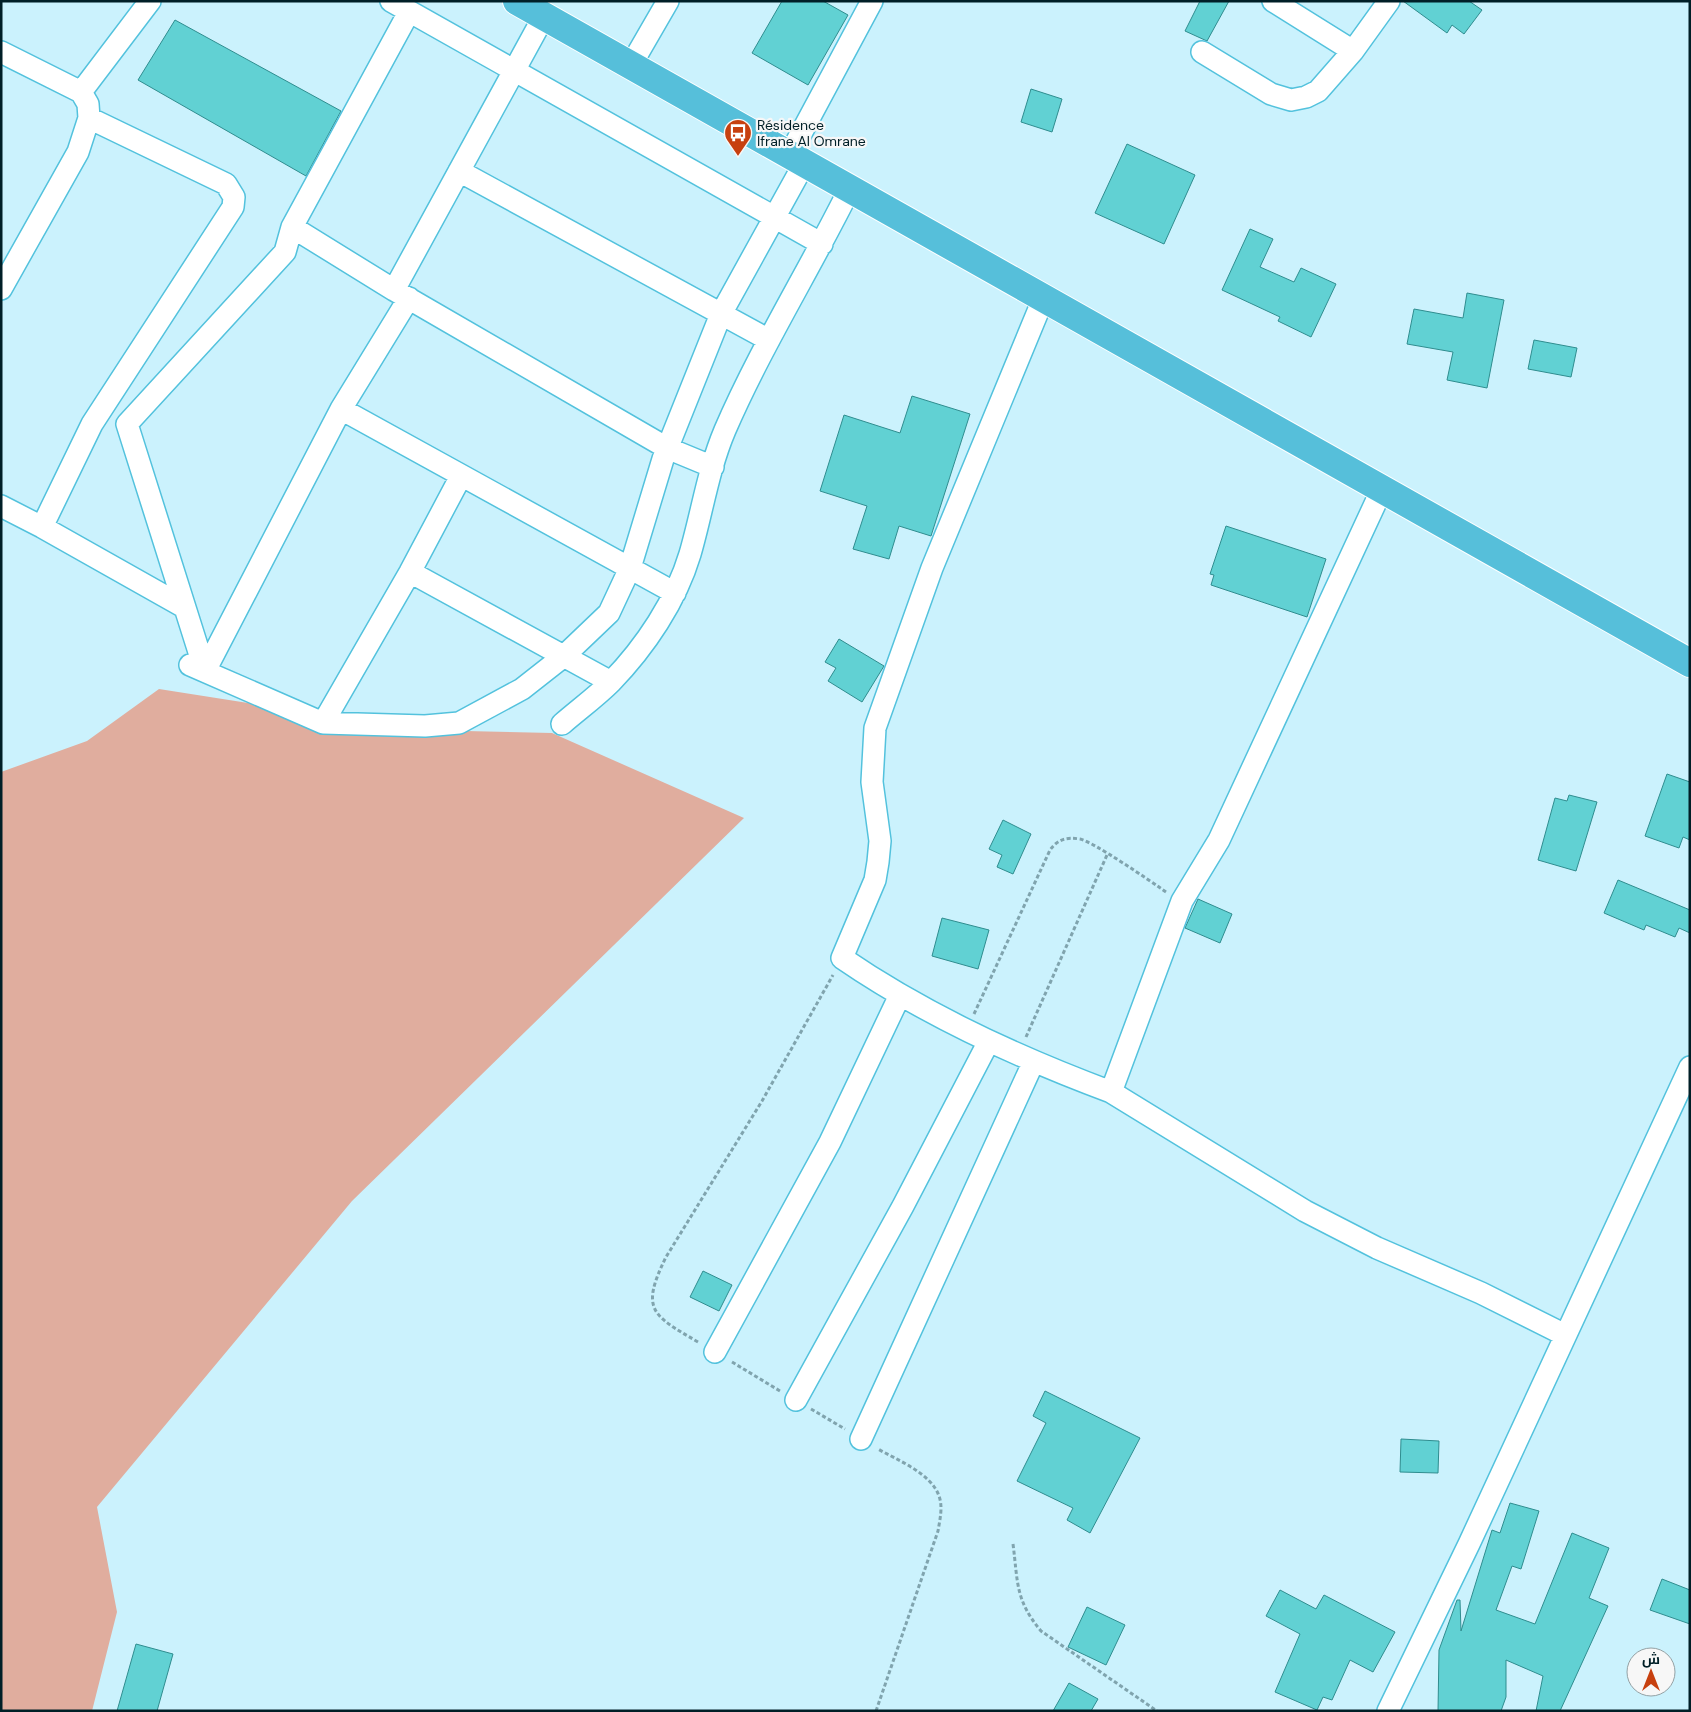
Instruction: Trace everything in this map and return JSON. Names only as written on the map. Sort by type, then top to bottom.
[{"type":"highway","points":[[517,1],[1690,663]]},
{"type":"street","points":[[82,92],[150,1]]},
{"type":"street","points":[[631,65],[668,1]]},
{"type":"street","points":[[197,668],[323,723],[425,726],[459,722],[522,689],[564,656],[608,613],[630,568],[667,448],[721,314],[774,217],[797,158],[872,1]]},
{"type":"street","points":[[1273,1],[1352,51]]},
{"type":"street","points":[[1202,52],[1271,94],[1291,100],[1306,97],[1318,91],[1352,51],[1389,1]]},
{"type":"street","points":[[197,668],[184,606],[127,424],[285,252],[292,227],[400,6],[822,244]]},
{"type":"street","points":[[197,668],[341,410],[402,294],[459,171],[544,16]]},
{"type":"street","points":[[1,52],[82,92],[88,104],[89,118],[78,152],[7,266],[1,289]]},
{"type":"street","points":[[42,527],[92,424],[233,207],[234,197],[226,184],[89,118]]},
{"type":"street","points":[[459,171],[769,340]]},
{"type":"street","points":[[562,724],[611,682],[648,637],[676,594],[690,555],[713,467],[725,431],[769,340],[822,244],[850,188]]},
{"type":"street","points":[[292,227],[402,294],[667,448],[713,467]]},
{"type":"street","points":[[1044,297],[932,568],[875,728],[872,782],[880,841],[878,862],[875,880],[842,958],[900,995],[966,1030],[1025,1059],[1111,1092],[1305,1211],[1377,1248],[1481,1293],[1565,1336]]},
{"type":"street","points":[[341,410],[676,594]]},
{"type":"street","points":[[323,723],[410,572],[461,476]]},
{"type":"street","points":[[1111,1092],[1182,902],[1219,840],[1382,489]]},
{"type":"street","points":[[1,506],[184,606]]},
{"type":"street","points":[[410,572],[611,682]]},
{"type":"street","points":[[716,1352],[830,1142],[900,995]]},
{"type":"street","points":[[796,1400],[903,1206],[989,1041]]},
{"type":"street","points":[[861,1439],[1025,1059]]},
{"type":"street","points":[[1388,1711],[1470,1544],[1690,1067]]},
{"type":"path","points":[[966,1030],[1050,850],[1057,841],[1065,838],[1082,839],[1182,902]]},
{"type":"path","points":[[1025,1059],[1107,855]]},
{"type":"path","points":[[842,958],[762,1101],[666,1257],[653,1283],[652,1298],[656,1313],[669,1325],[925,1477],[939,1494],[941,1510],[938,1531],[876,1711]]},
{"type":"path","points":[[1013,1544],[1020,1598],[1028,1616],[1041,1631],[1157,1711]]},
{"type":"shaded area","points":[[159,689],[420,730],[552,733],[744,818],[352,1201],[97,1507],[117,1612],[92,1711],[1,1711],[1,772],[87,741]]},
{"type":"building","points":[[782,1],[823,1],[848,15],[808,85],[752,53]]},
{"type":"building","points":[[1200,1],[1229,1],[1207,41],[1185,31]]},
{"type":"building","points":[[1403,1],[1469,1],[1482,10],[1464,34],[1452,25],[1447,33]]},
{"type":"building","points":[[175,20],[341,111],[306,176],[138,80]]},
{"type":"building","points":[[1031,89],[1062,99],[1052,132],[1021,122]]},
{"type":"building","points":[[1127,144],[1195,175],[1164,244],[1095,213]]},
{"type":"building","points":[[1250,229],[1273,239],[1260,267],[1294,282],[1301,268],[1336,284],[1311,337],[1278,321],[1280,317],[1222,290]]},
{"type":"building","points":[[1467,293],[1504,300],[1487,388],[1447,380],[1453,352],[1407,344],[1414,309],[1463,318]]},
{"type":"building","points":[[1534,340],[1577,348],[1571,377],[1528,369]]},
{"type":"building","points":[[912,396],[970,414],[931,536],[899,526],[889,559],[853,549],[867,506],[820,491],[844,415],[900,433]]},
{"type":"building","points":[[1226,526],[1326,559],[1307,617],[1211,585],[1214,575],[1210,574]]},
{"type":"building","points":[[839,639],[884,666],[862,702],[828,681],[836,668],[825,662]]},
{"type":"building","points":[[1667,774],[1690,782],[1690,840],[1683,837],[1679,848],[1645,836]]},
{"type":"building","points":[[1569,795],[1597,802],[1576,871],[1538,860],[1555,798],[1567,801]]},
{"type":"building","points":[[1003,820],[1031,834],[1013,874],[997,867],[1002,855],[989,849]]},
{"type":"building","points":[[1618,880],[1690,910],[1690,933],[1679,928],[1675,937],[1646,925],[1644,930],[1604,913]]},
{"type":"building","points":[[1198,899],[1232,914],[1220,943],[1185,928]]},
{"type":"building","points":[[942,918],[989,930],[978,969],[932,956]]},
{"type":"building","points":[[703,1271],[732,1285],[719,1311],[690,1297]]},
{"type":"building","points":[[1045,1391],[1140,1438],[1090,1533],[1067,1520],[1073,1508],[1017,1481],[1046,1423],[1033,1416]]},
{"type":"building","points":[[1401,1439],[1439,1441],[1438,1473],[1400,1472]]},
{"type":"building","points":[[1510,1503],[1539,1511],[1521,1569],[1512,1566],[1496,1610],[1535,1624],[1572,1533],[1609,1548],[1589,1598],[1608,1606],[1560,1711],[1536,1711],[1543,1676],[1506,1660],[1506,1697],[1501,1711],[1438,1711],[1439,1650],[1457,1600],[1460,1600],[1461,1631],[1492,1530],[1500,1533]]},
{"type":"building","points":[[1662,1579],[1690,1590],[1690,1624],[1650,1610]]},
{"type":"building","points":[[1280,1590],[1316,1609],[1324,1595],[1395,1632],[1373,1672],[1350,1660],[1332,1700],[1323,1697],[1317,1710],[1275,1692],[1300,1634],[1266,1616]]},
{"type":"building","points":[[1087,1607],[1125,1625],[1106,1665],[1068,1647]]},
{"type":"building","points":[[136,1644],[173,1654],[157,1711],[117,1711]]},
{"type":"building","points":[[1069,1683],[1098,1699],[1091,1711],[1053,1711]]},
{"type":"place","name":"Résidence Ifrane Al Omrane","points":[[738,157]]}]
